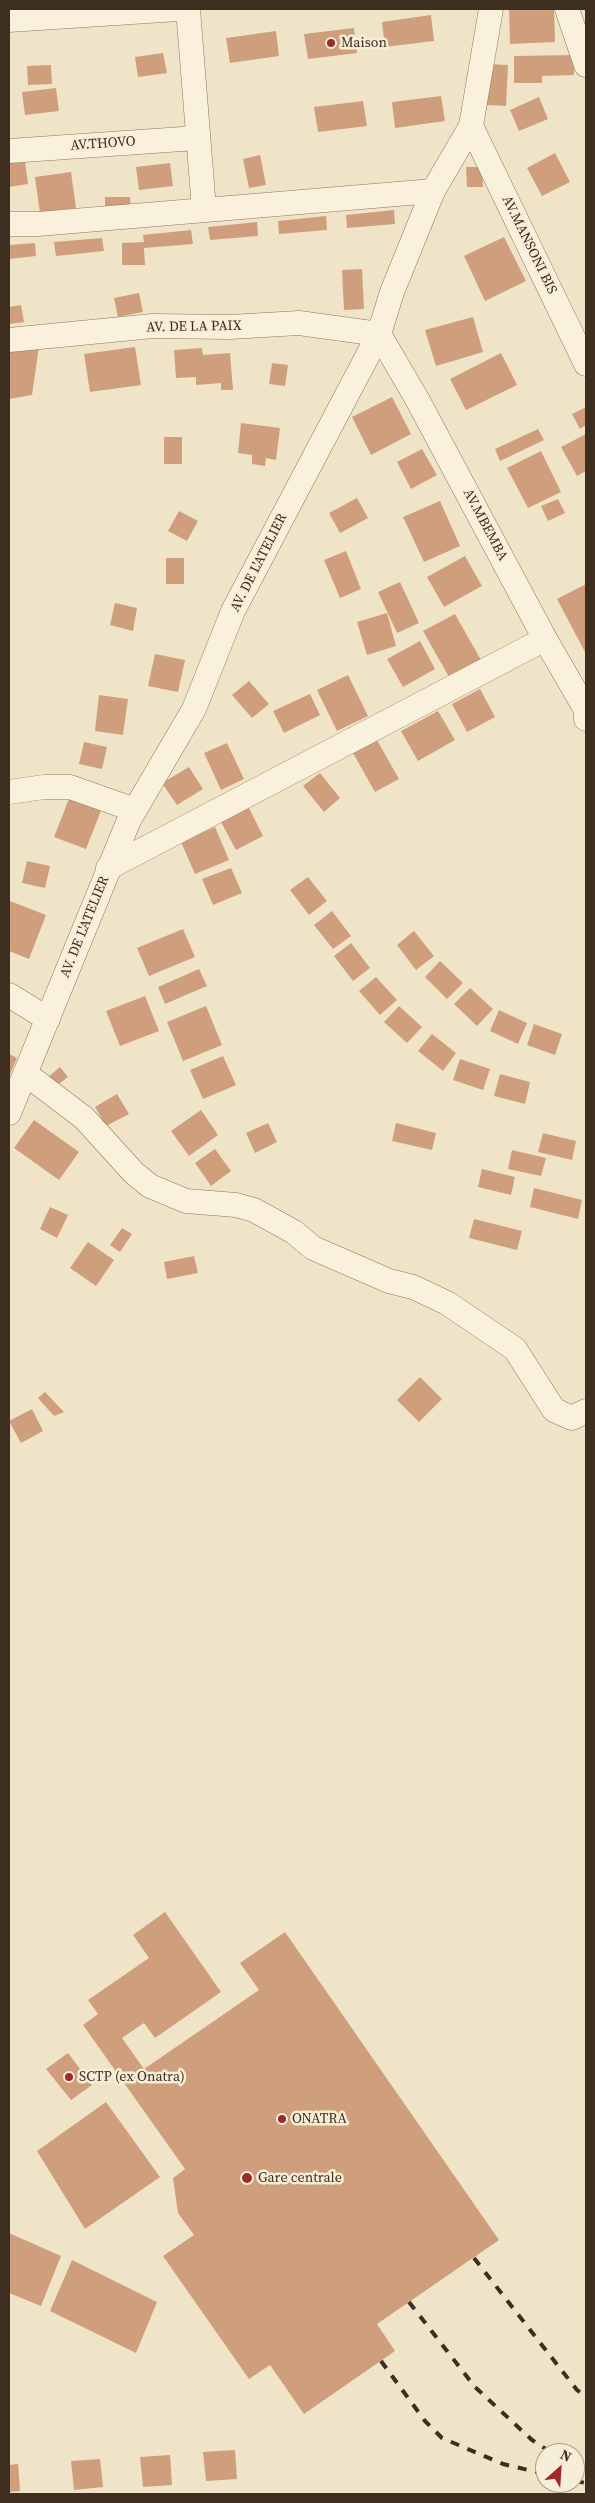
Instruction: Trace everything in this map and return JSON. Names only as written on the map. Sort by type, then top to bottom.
[{"type":"street","points":[[9,20],[178,9]]},
{"type":"street","points":[[188,9],[196,138],[204,210]]},
{"type":"street","name":"AV. DE L'ATELIER","points":[[9,1113],[108,868],[135,810],[194,708],[233,611],[379,334],[392,292],[433,191],[471,126],[491,9]]},
{"type":"street","points":[[567,9],[586,65]]},
{"type":"street","name":"AV.MANSONI BIS","points":[[471,126],[586,364]]},
{"type":"street","name":"AV.THOVO","points":[[9,151],[196,138]]},
{"type":"street","points":[[9,224],[38,224],[433,191]]},
{"type":"street","name":"AV. DE LA PAIX","points":[[9,340],[153,326],[230,327],[299,323],[379,334]]},
{"type":"street","name":"AV.MBEMBA","points":[[379,334],[418,399],[545,639],[586,709],[586,718]]},
{"type":"street","points":[[108,868],[545,639]]},
{"type":"street","points":[[9,792],[44,787],[70,788],[135,810]]},
{"type":"street","points":[[9,995],[48,1019]]},
{"type":"street","points":[[26,1074],[84,1118],[134,1173],[150,1186],[186,1201],[236,1205],[254,1210],[294,1232],[313,1248],[447,1303],[515,1350],[554,1410],[579,1415]]},
{"type":"building","points":[[509,9],[554,9],[555,42],[510,44]]},
{"type":"building","name":"Maison","points":[[431,15],[434,41],[385,47],[382,22]]},
{"type":"building","name":"Maison","points":[[354,28],[357,53],[308,59],[304,34]]},
{"type":"building","points":[[276,31],[279,56],[230,63],[226,38]]},
{"type":"building","points":[[163,53],[167,73],[138,77],[135,57]]},
{"type":"building","points":[[574,55],[574,75],[542,76],[542,83],[514,83],[514,56]]},
{"type":"building","points":[[488,64],[508,65],[506,106],[485,105]]},
{"type":"building","points":[[51,65],[52,84],[28,85],[27,66]]},
{"type":"building","points":[[56,88],[59,111],[25,115],[22,92]]},
{"type":"building","points":[[441,96],[445,121],[395,128],[392,102]]},
{"type":"building","points":[[539,97],[548,119],[519,131],[510,110]]},
{"type":"building","points":[[363,101],[367,126],[318,132],[314,107]]},
{"type":"building","points":[[555,153],[570,182],[542,196],[527,168]]},
{"type":"building","points":[[260,155],[266,185],[249,188],[243,159]]},
{"type":"building","points":[[25,161],[28,184],[9,187],[9,163]]},
{"type":"building","points":[[170,163],[173,186],[139,190],[136,167]]},
{"type":"building","points":[[466,167],[482,167],[483,187],[467,187]]},
{"type":"building","points":[[71,172],[76,208],[40,213],[35,177]]},
{"type":"building","points":[[105,197],[130,197],[131,209],[105,209]]},
{"type":"building","points":[[394,210],[395,224],[347,228],[346,215]]},
{"type":"building","points":[[326,216],[327,230],[279,234],[278,221]]},
{"type":"building","points":[[257,222],[258,236],[210,240],[208,227]]},
{"type":"building","points":[[191,230],[193,244],[144,248],[145,265],[122,265],[122,243],[144,242],[143,235]]},
{"type":"building","points":[[504,237],[526,281],[485,301],[464,256]]},
{"type":"building","points":[[102,238],[104,251],[56,256],[54,242]]},
{"type":"building","points":[[35,243],[36,256],[9,259],[9,245]]},
{"type":"building","points":[[362,269],[364,309],[344,310],[342,270]]},
{"type":"building","points":[[139,293],[143,312],[118,317],[114,298]]},
{"type":"building","points":[[21,305],[24,322],[9,324],[9,307]]},
{"type":"building","points":[[473,317],[483,352],[436,366],[425,330]]},
{"type":"building","points":[[39,347],[32,395],[9,399],[9,349]]},
{"type":"building","points":[[135,347],[141,385],[90,392],[84,354]]},
{"type":"building","points":[[202,348],[203,355],[230,353],[233,390],[221,390],[221,383],[196,385],[196,377],[176,378],[174,350]]},
{"type":"building","points":[[501,353],[517,385],[466,410],[450,379]]},
{"type":"building","points":[[272,363],[288,365],[285,386],[269,384]]},
{"type":"building","points":[[392,397],[411,434],[371,455],[352,417]]},
{"type":"building","points":[[586,407],[586,425],[580,429],[572,414]]},
{"type":"building","points":[[241,423],[280,428],[276,460],[266,458],[265,466],[252,464],[252,455],[238,453]]},
{"type":"building","points":[[538,429],[544,440],[500,461],[495,449]]},
{"type":"building","points":[[586,434],[586,471],[577,476],[561,447]]},
{"type":"building","points":[[164,437],[182,437],[182,464],[164,464]]},
{"type":"building","points":[[422,449],[437,475],[411,489],[397,462]]},
{"type":"building","points":[[541,451],[561,492],[528,508],[507,468]]},
{"type":"building","points":[[357,498],[368,518],[340,533],[329,513]]},
{"type":"building","points":[[558,499],[565,513],[548,521],[541,506]]},
{"type":"building","points":[[440,501],[460,546],[424,562],[403,517]]},
{"type":"building","points":[[179,511],[198,521],[187,541],[168,531]]},
{"type":"building","points":[[346,551],[361,589],[340,598],[324,560]]},
{"type":"building","points":[[465,556],[482,586],[444,607],[427,577]]},
{"type":"building","points":[[166,558],[184,558],[184,584],[166,584]]},
{"type":"building","points":[[400,582],[419,623],[397,633],[378,592]]},
{"type":"building","points":[[586,584],[586,654],[557,599]]},
{"type":"building","points":[[115,603],[137,608],[133,631],[110,625]]},
{"type":"building","points":[[387,613],[396,646],[367,655],[357,622]]},
{"type":"building","points":[[455,614],[481,660],[449,677],[423,631]]},
{"type":"building","points":[[420,641],[435,669],[403,687],[387,659]]},
{"type":"building","points":[[155,654],[185,660],[178,692],[148,686]]},
{"type":"building","points":[[348,675],[368,716],[337,731],[317,690]]},
{"type":"building","points":[[249,681],[269,704],[252,718],[232,695]]},
{"type":"building","points":[[480,689],[495,717],[467,732],[452,704]]},
{"type":"building","points":[[310,694],[320,715],[284,733],[273,711]]},
{"type":"building","points":[[99,695],[128,699],[123,735],[95,731]]},
{"type":"building","points":[[438,711],[455,740],[418,761],[401,731]]},
{"type":"building","points":[[377,740],[399,779],[375,792],[353,753]]},
{"type":"building","points":[[84,742],[107,747],[102,769],[79,764]]},
{"type":"building","points":[[227,743],[244,779],[221,790],[204,753]]},
{"type":"building","points":[[189,767],[203,789],[177,805],[162,783]]},
{"type":"building","points":[[320,773],[340,798],[324,812],[303,786]]},
{"type":"building","points":[[70,796],[102,808],[86,849],[54,837]]},
{"type":"building","points":[[249,808],[263,836],[236,850],[221,822]]},
{"type":"building","points":[[215,827],[229,860],[195,874],[181,842]]},
{"type":"building","points":[[27,861],[50,866],[45,888],[22,883]]},
{"type":"building","points":[[231,868],[242,893],[213,905],[202,879]]},
{"type":"building","points":[[308,877],[327,901],[309,915],[290,890]]},
{"type":"building","points":[[10,901],[46,915],[29,959],[9,951]]},
{"type":"building","points":[[332,911],[351,936],[333,949],[314,925]]},
{"type":"building","points":[[183,929],[195,957],[149,976],[137,948]]},
{"type":"building","points":[[414,931],[434,956],[416,970],[397,945]]},
{"type":"building","points":[[351,943],[370,968],[353,981],[334,956]]},
{"type":"building","points":[[440,961],[463,983],[447,999],[425,977]]},
{"type":"building","points":[[199,969],[207,986],[165,1004],[158,987]]},
{"type":"building","points":[[376,977],[397,1000],[380,1015],[359,991]]},
{"type":"building","points":[[470,988],[493,1009],[477,1026],[454,1004]]},
{"type":"building","points":[[145,996],[159,1031],[120,1046],[106,1011]]},
{"type":"building","points":[[206,1006],[222,1045],[183,1061],[167,1022]]},
{"type":"building","points":[[399,1006],[422,1027],[407,1043],[384,1022]]},
{"type":"building","points":[[499,1010],[527,1023],[518,1044],[490,1031]]},
{"type":"building","points":[[534,1024],[562,1034],[555,1055],[527,1045]]},
{"type":"building","points":[[432,1034],[456,1053],[443,1071],[418,1051]]},
{"type":"building","points":[[9,1054],[17,1058],[9,1077]]},
{"type":"building","points":[[223,1056],[236,1085],[203,1099],[190,1070]]},
{"type":"building","points":[[460,1059],[490,1069],[483,1090],[453,1080]]},
{"type":"building","points":[[60,1067],[68,1077],[56,1086],[48,1077]]},
{"type":"building","points":[[500,1074],[530,1082],[525,1104],[494,1096]]},
{"type":"building","points":[[117,1094],[129,1114],[106,1126],[95,1107]]},
{"type":"building","points":[[201,1110],[218,1135],[189,1156],[171,1131]]},
{"type":"building","points":[[34,1120],[79,1152],[59,1180],[14,1148]]},
{"type":"building","points":[[268,1123],[277,1142],[255,1153],[246,1133]]},
{"type":"building","points":[[396,1123],[436,1133],[432,1150],[392,1141]]},
{"type":"building","points":[[543,1133],[576,1141],[572,1160],[538,1152]]},
{"type":"building","points":[[215,1149],[231,1171],[211,1186],[195,1163]]},
{"type":"building","points":[[512,1150],[546,1158],[541,1176],[508,1169]]},
{"type":"building","points":[[482,1169],[515,1177],[511,1195],[478,1187]]},
{"type":"building","points":[[534,1188],[582,1200],[578,1219],[530,1207]]},
{"type":"building","points":[[50,1207],[68,1215],[57,1238],[40,1229]]},
{"type":"building","points":[[474,1219],[522,1231],[517,1250],[469,1238]]},
{"type":"building","points":[[122,1228],[132,1234],[120,1252],[110,1245]]},
{"type":"building","points":[[88,1242],[114,1260],[96,1286],[70,1268]]},
{"type":"building","points":[[194,1256],[198,1273],[167,1279],[164,1262]]},
{"type":"building","points":[[420,1377],[442,1399],[419,1422],[397,1400]]},
{"type":"building","points":[[45,1392],[64,1412],[54,1416],[38,1398]]},
{"type":"building","points":[[32,1409],[43,1431],[21,1443],[9,1421]]},
{"type":"building","name":"ONATRA","points":[[165,1912],[221,1992],[155,2038],[144,2023],[122,2038],[144,2069],[259,1990],[240,1963],[285,1932],[499,2240],[377,2324],[395,2351],[304,2414],[270,2365],[249,2379],[163,2256],[194,2235],[178,2213],[173,2178],[185,2169],[83,2025],[98,2014],[88,2000],[149,1958],[133,1935]]},
{"type":"building","name":"SCTP (ex Onatra)","points":[[68,2053],[92,2085],[71,2100],[46,2069]]},
{"type":"building","points":[[106,2102],[160,2177],[85,2229],[37,2151]]},
{"type":"building","points":[[9,2233],[61,2256],[41,2306],[9,2293]]},
{"type":"building","points":[[72,2260],[157,2302],[136,2353],[50,2311]]},
{"type":"building","points":[[235,2450],[237,2479],[206,2481],[203,2452]]},
{"type":"building","points":[[170,2455],[172,2485],[143,2487],[140,2457]]},
{"type":"building","points":[[100,2459],[103,2487],[74,2490],[71,2461]]},
{"type":"building","points":[[18,2464],[20,2491],[9,2492],[9,2465]]},
{"type":"railway","points":[[474,2258],[577,2390],[586,2397]]},
{"type":"railway","points":[[409,2302],[475,2387],[537,2443]]},
{"type":"railway","points":[[381,2361],[425,2421],[442,2438],[503,2464],[535,2472]]},
{"type":"place","name":"Maison","points":[[331,43]]},
{"type":"place","name":"SCTP (ex Onatra)","points":[[69,2077]]},
{"type":"place","name":"ONATRA","points":[[282,2119]]},
{"type":"place","name":"Gare centrale","points":[[247,2178]]}]
